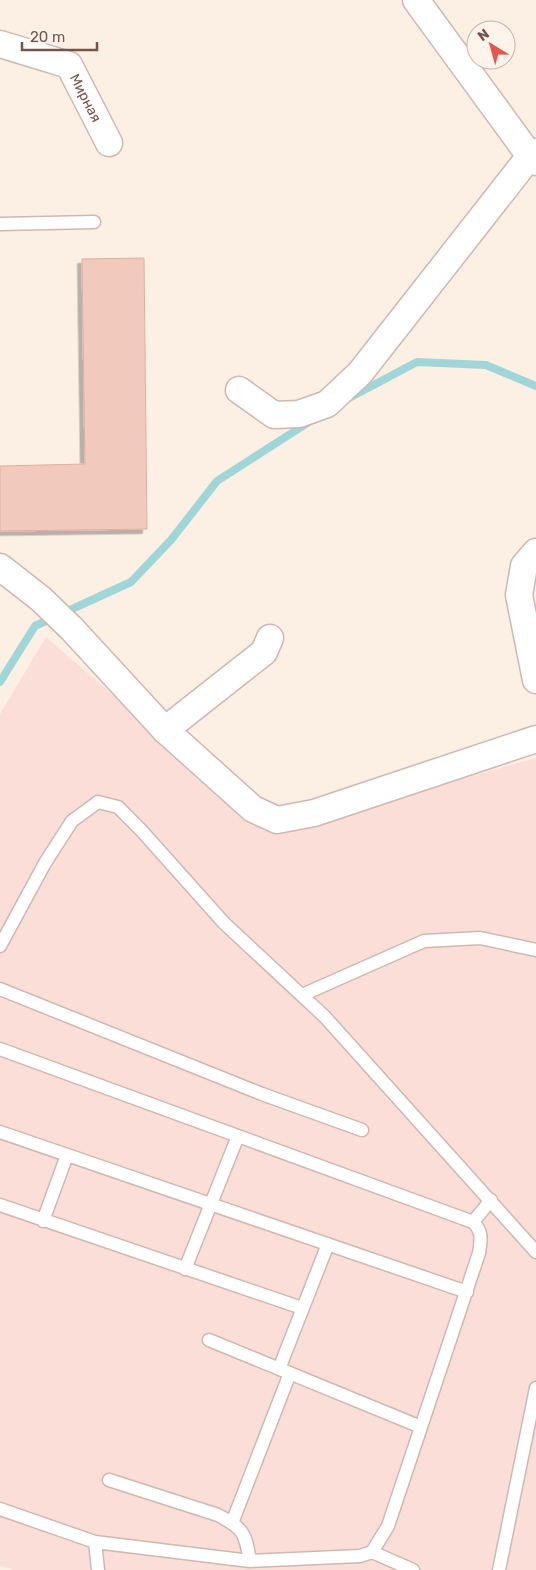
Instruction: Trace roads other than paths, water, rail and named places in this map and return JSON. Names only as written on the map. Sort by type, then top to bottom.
[{"type":"street","points":[[239,390],[274,415],[299,414],[327,404],[360,372],[534,157],[416,0]]},
{"type":"street","name":"Мирная","points":[[0,44],[69,64],[109,143]]},
{"type":"street","points":[[536,552],[524,566],[519,595],[536,680]]},
{"type":"street","points":[[0,568],[41,599],[72,629],[165,730],[254,809],[277,820],[314,813],[536,739]]},
{"type":"street","points":[[165,730],[264,652],[270,638]]},
{"type":"lane","points":[[0,224],[94,222]]},
{"type":"lane","points":[[0,946],[44,863],[72,821],[98,802],[118,807],[224,923],[325,1017],[536,1252]]},
{"type":"lane","points":[[302,995],[424,941],[480,938],[536,950]]},
{"type":"lane","points":[[0,989],[253,1091],[362,1130]]},
{"type":"lane","points":[[0,1049],[473,1222],[479,1228],[481,1241],[467,1292],[388,1526],[372,1552],[360,1556],[250,1561],[95,1542],[0,1509]]},
{"type":"lane","points":[[0,1132],[467,1292]]},
{"type":"lane","points":[[186,1269],[238,1136]]},
{"type":"lane","points":[[43,1221],[67,1155]]},
{"type":"lane","points":[[473,1222],[491,1200]]},
{"type":"lane","points":[[0,1205],[302,1308]]},
{"type":"lane","points":[[232,1523],[284,1371],[302,1308],[328,1244]]},
{"type":"lane","points":[[209,1340],[422,1427]]},
{"type":"lane","points":[[500,1570],[536,1388]]},
{"type":"lane","points":[[109,1480],[218,1515],[232,1523],[245,1536],[250,1561]]},
{"type":"lane","points":[[95,1542],[98,1570]]},
{"type":"lane","points":[[372,1552],[413,1570]]},
{"type":"waterway","points":[[349,398],[417,362],[486,365],[536,386]]},
{"type":"waterway","points":[[0,682],[35,626],[131,582],[171,540],[217,481],[309,422]]}]
